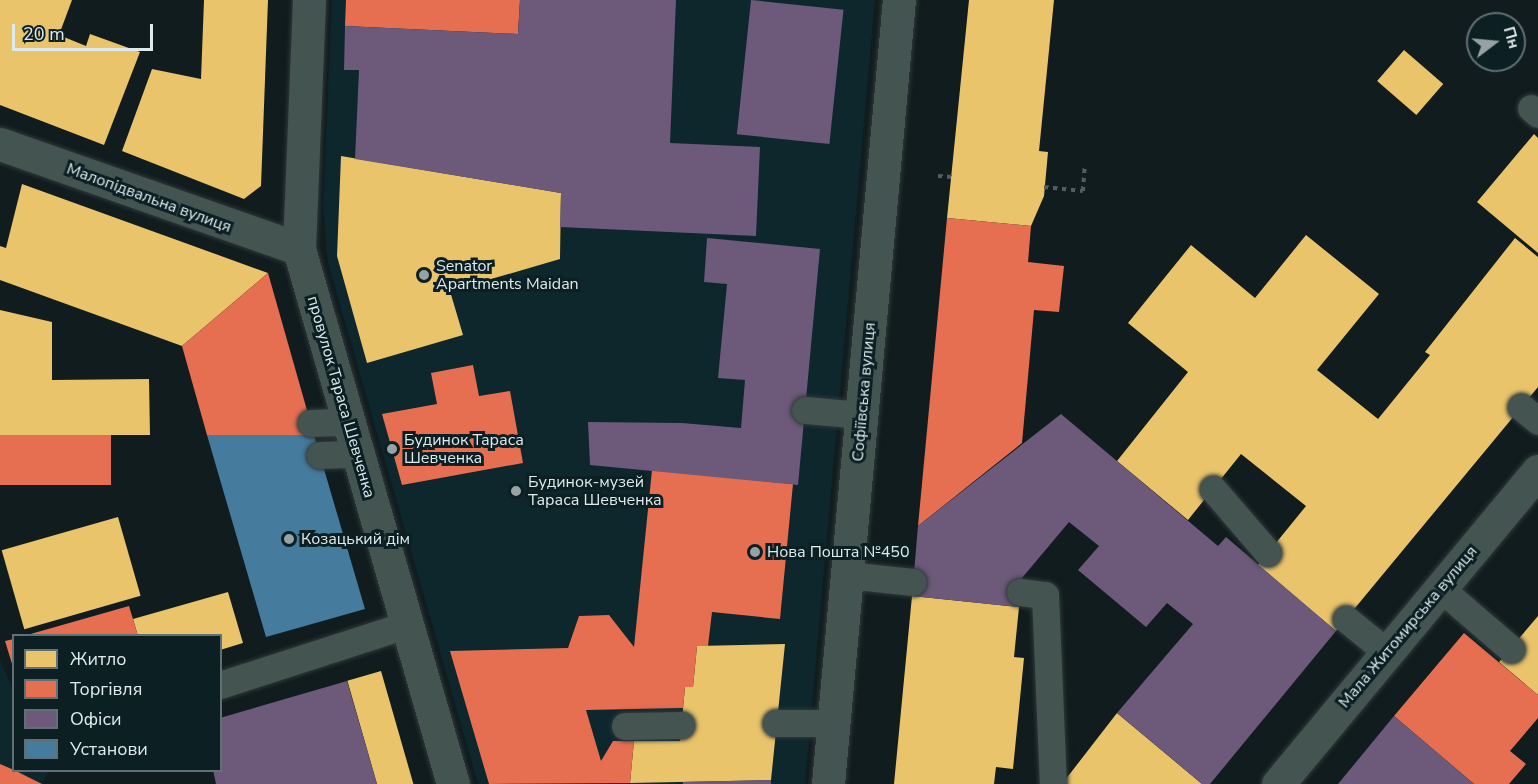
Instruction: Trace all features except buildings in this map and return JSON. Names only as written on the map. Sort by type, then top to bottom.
[{"type":"street","name":"провулок Тараса Шевченка","points":[[309,0],[299,249],[453,784]]},
{"type":"street","name":"Софіївська вулиця","points":[[828,784],[899,0]]},
{"type":"street","name":"Малопідвальна вулиця","points":[[0,144],[299,249]]},
{"type":"street","name":"Мала Житомирська вулиця","points":[[1278,784],[1538,471]]},
{"type":"lane","points":[[805,410],[861,416]]},
{"type":"lane","points":[[311,423],[348,422]]},
{"type":"lane","points":[[320,455],[357,454]]},
{"type":"lane","points":[[1213,489],[1268,553]]},
{"type":"lane","points":[[847,575],[913,582]]},
{"type":"lane","points":[[1440,588],[1510,649]]},
{"type":"lane","points":[[1020,592],[1045,595],[1053,784]]},
{"type":"lane","points":[[1346,619],[1388,653]]},
{"type":"lane","points":[[222,685],[406,625]]},
{"type":"lane","points":[[776,723],[833,723]]},
{"type":"lane","points":[[625,726],[681,725]]},
{"type":"path","points":[[1044,187],[1083,190],[1085,164]]},
{"type":"path","points":[[938,176],[952,177]]},
{"type":"shaded area","points":[[332,0],[875,0],[805,784],[478,784],[328,263],[323,208]]},
{"type":"shaded area","points":[[0,660],[12,688],[12,772],[48,772],[42,784],[0,784]]},
{"type":"place","name":"Senator Apartments Maidan","points":[[424,275]]},
{"type":"place","name":"Будинок Тараса Шевченка","points":[[392,449]]},
{"type":"place","name":"Будинок-музей Тараса Шевченка","points":[[516,491]]},
{"type":"place","name":"Козацький дім","points":[[289,539]]},
{"type":"place","name":"Нова Пошта №450","points":[[755,552]]}]
